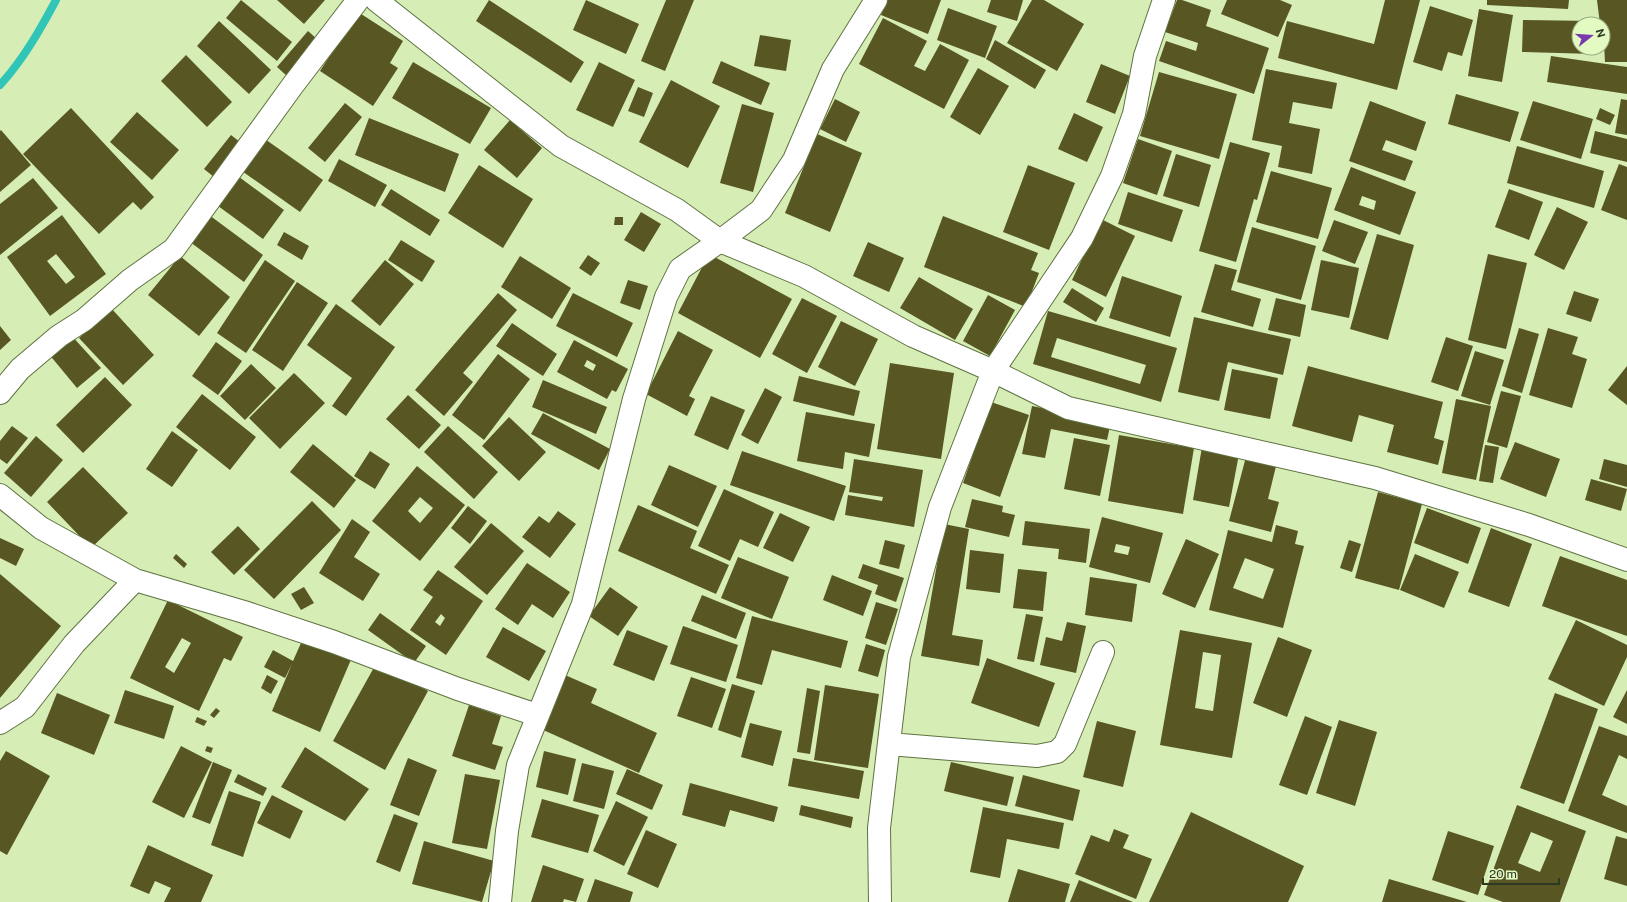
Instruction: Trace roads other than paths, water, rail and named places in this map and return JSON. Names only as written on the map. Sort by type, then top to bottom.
[{"type":"street","points":[[0,393],[20,369],[58,336],[84,320],[130,280],[174,249],[293,84],[358,0]]},
{"type":"street","points":[[376,0],[561,146],[677,210],[720,241],[804,276],[913,336],[993,371],[1068,408],[1375,478],[1529,525],[1627,560]]},
{"type":"street","points":[[500,902],[507,831],[518,766],[537,715],[583,604],[634,399],[666,297],[680,269],[761,210],[794,160],[833,69],[876,0]]},
{"type":"street","points":[[880,902],[879,828],[899,657],[921,570],[940,507],[993,371],[1082,238],[1112,176],[1134,114],[1145,56],[1164,0]]},
{"type":"street","points":[[0,495],[41,528],[135,580],[267,619],[334,642],[458,689],[537,715]]},
{"type":"street","points":[[0,722],[25,707],[74,644],[135,580]]},
{"type":"street","points":[[889,744],[1037,756],[1057,752],[1065,744],[1103,652]]},
{"type":"waterway","points":[[0,85],[24,55],[56,0]]}]
